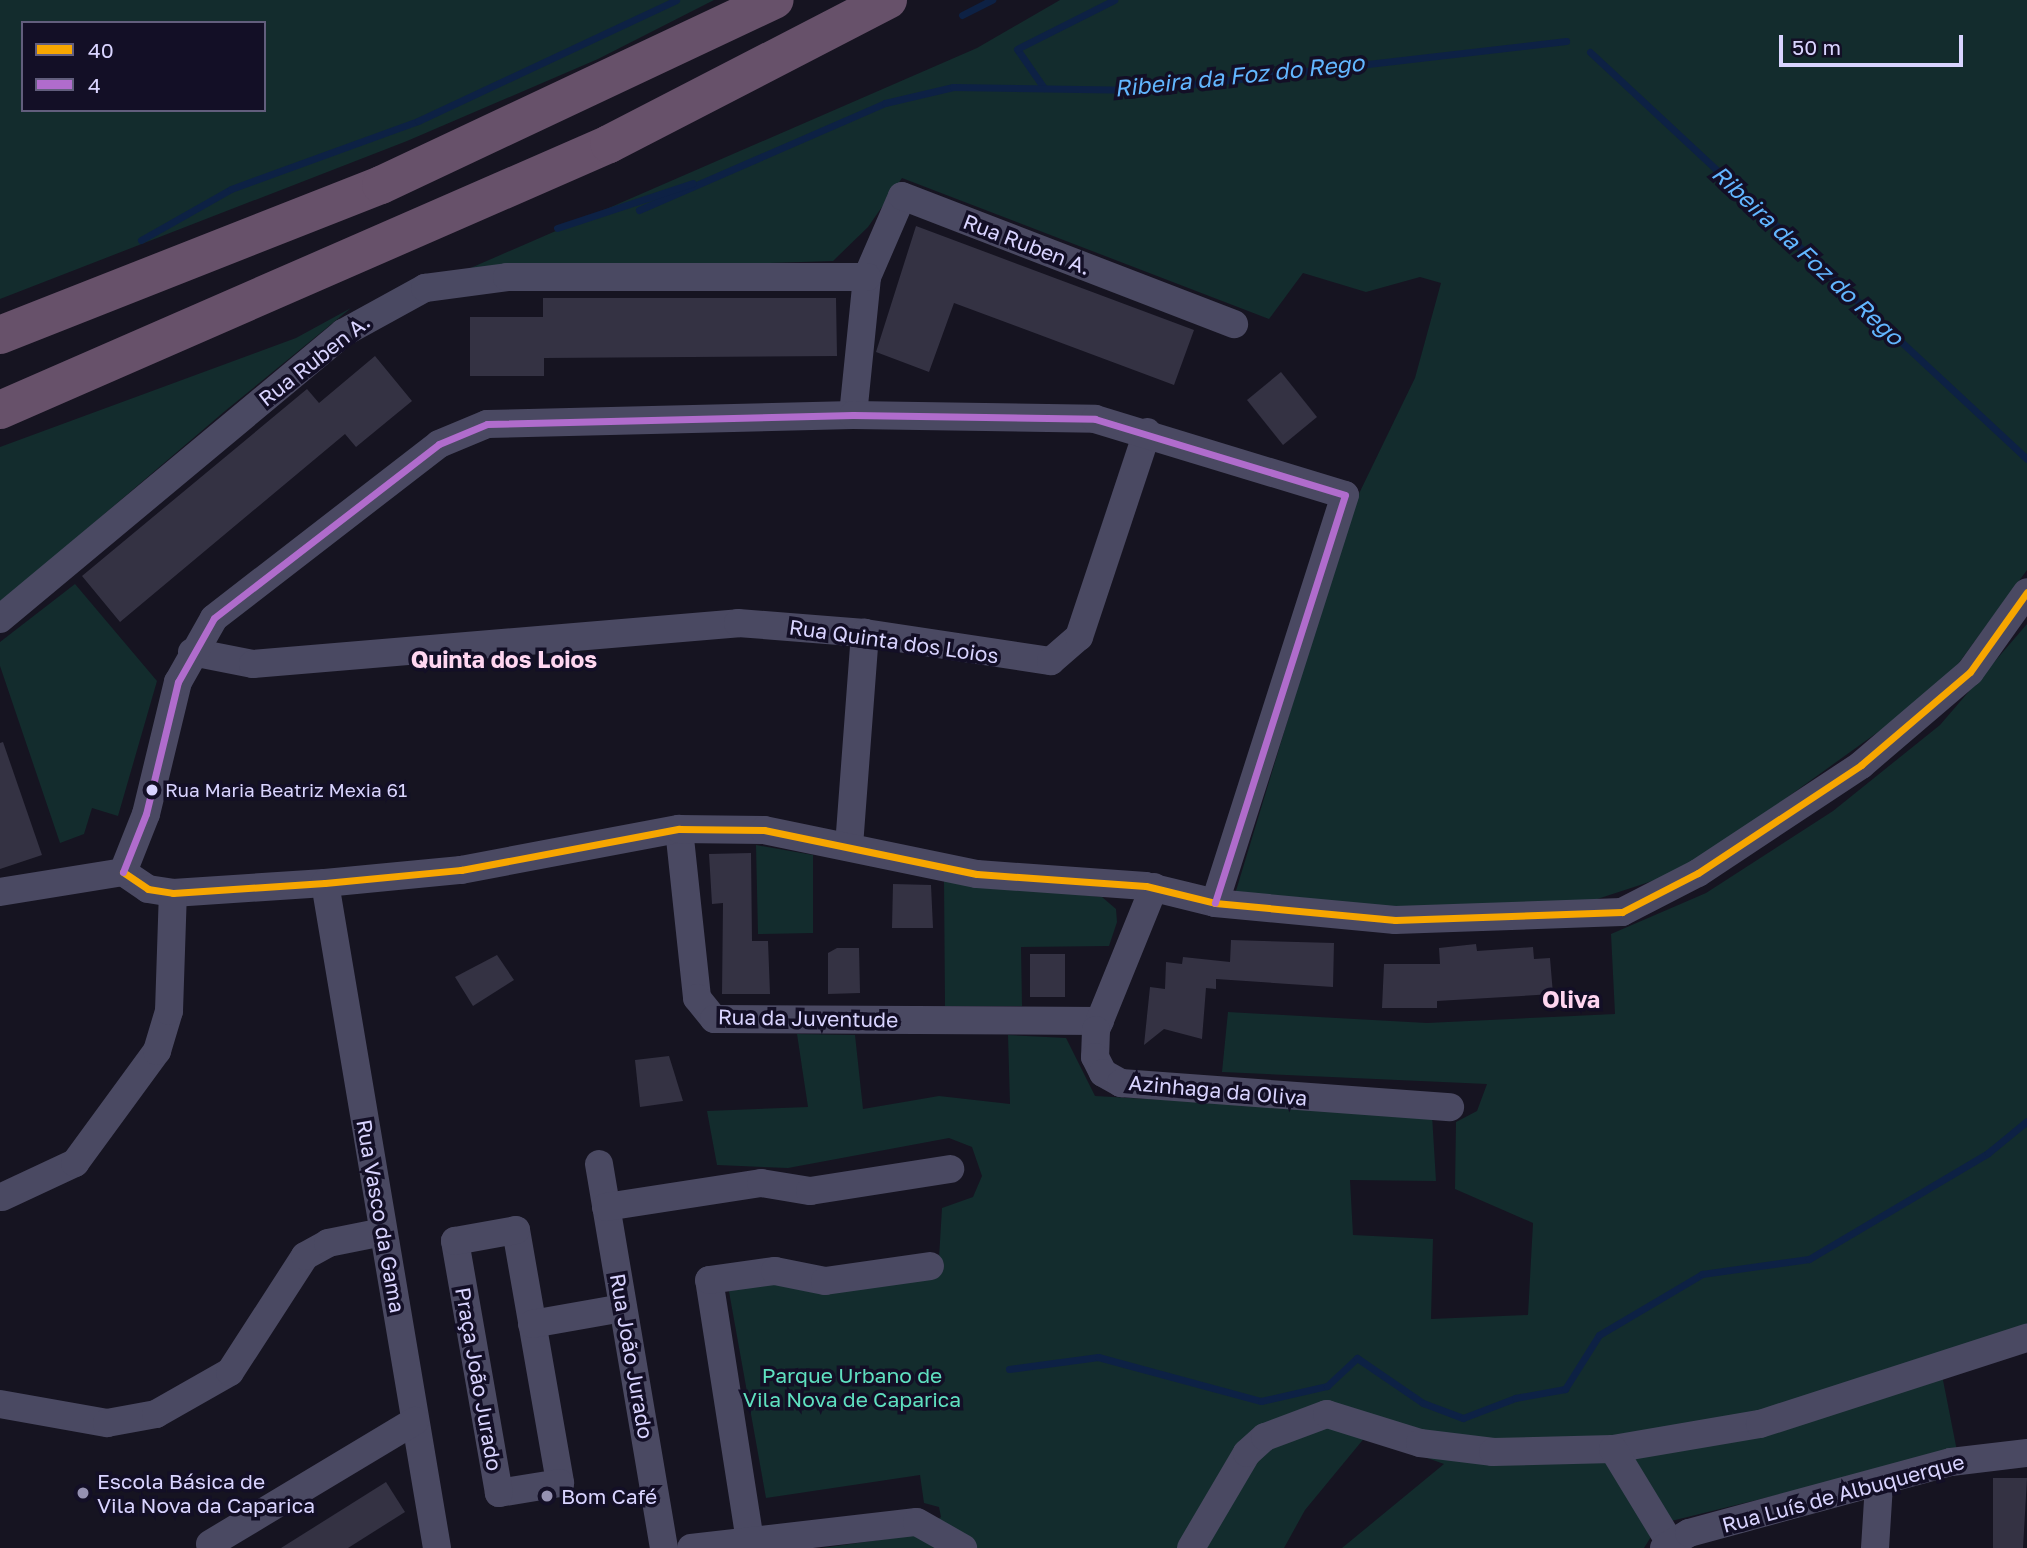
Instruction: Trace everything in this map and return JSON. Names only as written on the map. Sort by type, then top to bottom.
[{"type":"highway","points":[[3,334],[381,185],[775,0]]},
{"type":"highway","points":[[0,410],[99,364],[609,144],[888,0]]},
{"type":"highway","points":[[0,394],[99,364]]},
{"type":"street","name":"Rua Ruben A.","points":[[853,415],[867,277],[902,196],[1234,324]]},
{"type":"street","name":"Rua Ruben A.","points":[[0,620],[343,333],[425,288],[507,277],[867,277]]},
{"type":"street","points":[[122,872],[146,814],[178,682],[192,652],[215,618],[428,452],[487,424],[853,415],[1095,419],[1147,432],[1345,495],[1215,903]]},
{"type":"street","name":"Rua Quinta dos Loios","points":[[192,652],[253,664],[738,623],[865,633],[1031,663],[1068,652],[1147,432]]},
{"type":"street","points":[[0,892],[122,872],[148,888],[173,893],[325,883],[461,870],[679,829],[764,830],[977,874],[1154,887],[1215,903],[1395,920],[1567,919],[1622,912],[1698,873],[1861,765],[1970,672],[2027,592]]},
{"type":"street","points":[[849,846],[865,633]]},
{"type":"street","name":"Rua da Juventude","points":[[679,829],[697,998],[714,1019],[1100,1021]]},
{"type":"street","name":"Rua Vasco da Gama","points":[[325,883],[437,1548]]},
{"type":"street","name":"Azinhaga da Oliva","points":[[1154,887],[1100,1021],[1095,1056],[1103,1073],[1121,1083],[1450,1107]]},
{"type":"street","points":[[2,1197],[75,1163],[157,1051],[169,1011],[173,893]]},
{"type":"street","name":"Rua João Jurado","points":[[599,1164],[664,1548]]},
{"type":"street","points":[[606,1207],[761,1183],[810,1191],[950,1169]]},
{"type":"street","name":"Praça João Jurado","points":[[516,1230],[532,1324],[559,1483],[499,1493],[455,1241],[516,1230]]},
{"type":"street","points":[[0,1404],[107,1423],[156,1414],[230,1372],[305,1256],[328,1243],[383,1232]]},
{"type":"street","points":[[750,1541],[709,1280],[775,1271],[825,1282],[930,1266]]},
{"type":"street","points":[[532,1324],[623,1308]]},
{"type":"street","points":[[1191,1548],[1247,1453],[1265,1437],[1327,1414],[1420,1443],[1493,1452],[1613,1449],[1760,1424],[2027,1338]]},
{"type":"street","points":[[210,1544],[415,1421]]},
{"type":"street","points":[[1613,1449],[1666,1544]]},
{"type":"street","name":"Rua Luís de Albuquerque","points":[[1666,1544],[1951,1462],[2027,1453]]},
{"type":"street","points":[[1875,1548],[1879,1484]]},
{"type":"street","points":[[691,1548],[855,1527],[917,1522],[963,1548]]},
{"type":"green space","points":[[0,0],[714,0],[598,59],[407,141],[0,299]]},
{"type":"green space","points":[[1060,0],[2027,0],[2027,570],[1942,686],[1686,870],[1582,904],[1395,907],[1235,894],[1352,508],[1415,378],[1441,283],[1420,277],[1366,292],[1303,273],[1269,319],[902,178],[868,227],[833,261],[459,273],[977,48]]},
{"type":"green space","points":[[351,308],[225,411],[0,603],[0,447],[296,338]]},
{"type":"green space","points":[[75,584],[157,681],[118,816],[92,808],[84,834],[60,843],[0,666],[0,642]]},
{"type":"green space","name":"Parque Urbano de Vila Nova de Caparica","points":[[2027,624],[2027,1346],[1942,1375],[1957,1451],[1659,1524],[1644,1548],[1342,1548],[1444,1464],[1366,1436],[1305,1510],[1284,1548],[822,1548],[921,1534],[941,1517],[939,1507],[924,1503],[920,1475],[766,1498],[728,1286],[938,1275],[942,1208],[973,1197],[982,1176],[972,1147],[949,1138],[788,1168],[717,1165],[707,1111],[808,1107],[797,1034],[855,1035],[863,1109],[939,1096],[1010,1104],[1008,1035],[1066,1038],[1095,1096],[1432,1115],[1436,1181],[1350,1180],[1353,1235],[1433,1239],[1431,1319],[1528,1315],[1533,1223],[1455,1189],[1456,1122],[1477,1111],[1487,1084],[1222,1072],[1228,1012],[1427,1023],[1615,1014],[1611,934],[1706,893],[1833,811],[1940,725]]},
{"type":"green space","points":[[756,845],[813,855],[813,933],[758,934]]},
{"type":"green space","points":[[944,881],[1102,897],[1116,909],[1117,922],[1109,946],[1021,947],[1022,1006],[945,1006]]},
{"type":"building","points":[[916,226],[1194,330],[1174,385],[954,303],[929,372],[876,352]]},
{"type":"building","points":[[543,298],[836,298],[837,356],[544,358],[544,376],[470,376],[470,317],[543,317]]},
{"type":"building","points":[[375,356],[412,401],[356,447],[345,434],[120,622],[82,576],[307,389],[319,403]]},
{"type":"building","points":[[1281,372],[1317,417],[1283,445],[1247,400]]},
{"type":"building","points":[[3,742],[42,855],[0,869],[0,743]]},
{"type":"building","points":[[751,853],[752,941],[768,941],[770,994],[722,994],[723,903],[712,904],[709,854]]},
{"type":"building","points":[[893,884],[931,885],[933,928],[892,928]]},
{"type":"building","points":[[1231,940],[1334,943],[1333,987],[1216,979],[1216,989],[1206,988],[1202,1039],[1164,1029],[1144,1045],[1150,987],[1165,989],[1166,962],[1182,964],[1183,957],[1230,962]]},
{"type":"building","points":[[1476,944],[1477,951],[1533,947],[1534,959],[1550,958],[1553,994],[1437,1001],[1437,1008],[1382,1008],[1384,964],[1440,964],[1439,948]]},
{"type":"building","points":[[837,948],[859,948],[860,993],[828,994],[828,953]]},
{"type":"building","points":[[1030,954],[1065,954],[1065,997],[1030,997]]},
{"type":"building","points":[[497,955],[514,980],[473,1006],[455,977]]},
{"type":"building","points":[[669,1056],[683,1101],[640,1107],[635,1060]]},
{"type":"building","points":[[1993,1478],[2027,1478],[2023,1548],[1993,1548]]},
{"type":"building","points":[[386,1482],[405,1512],[348,1548],[281,1548]]},
{"type":"waterway","points":[[141,240],[231,189],[418,121],[676,0]]},
{"type":"waterway","points":[[962,15],[992,0]]},
{"type":"waterway","points":[[1044,88],[1017,49],[1114,0]]},
{"type":"waterway","name":"Ribeira da Foz do Rego","points":[[639,210],[885,103],[953,87],[1143,90],[1566,41]]},
{"type":"waterway","name":"Ribeira da Foz do Rego","points":[[1590,52],[2027,459]]},
{"type":"waterway","points":[[557,228],[693,183]]},
{"type":"waterway","points":[[1009,1369],[1098,1357],[1261,1401],[1327,1386],[1357,1358],[1423,1403],[1463,1418],[1515,1398],[1565,1389],[1599,1335],[1702,1274],[1809,1259],[1988,1153],[2027,1121]]},
{"type":"transit line","name":"4","points":[[123,872],[146,814],[178,682],[214,618],[439,444],[487,424],[853,415],[1095,419],[1345,495],[1215,903]]},
{"type":"transit line","name":"40","points":[[123,872],[148,889],[173,893],[325,883],[461,870],[679,829],[764,830],[977,874],[1146,886],[1215,903],[1395,920],[1622,912],[1698,873],[1861,765],[1970,672],[2027,592]]},
{"type":"place","name":"Rua Maria Beatriz Mexia 61","points":[[152,790]]},
{"type":"place","name":"Escola Básica de Vila Nova da Caparica","points":[[83,1493]]},
{"type":"place","name":"Bom Café","points":[[547,1496]]},
{"type":"district","name":"Quinta dos Loios","points":[[504,659]]},
{"type":"district","name":"Oliva","points":[[1571,999]]}]
